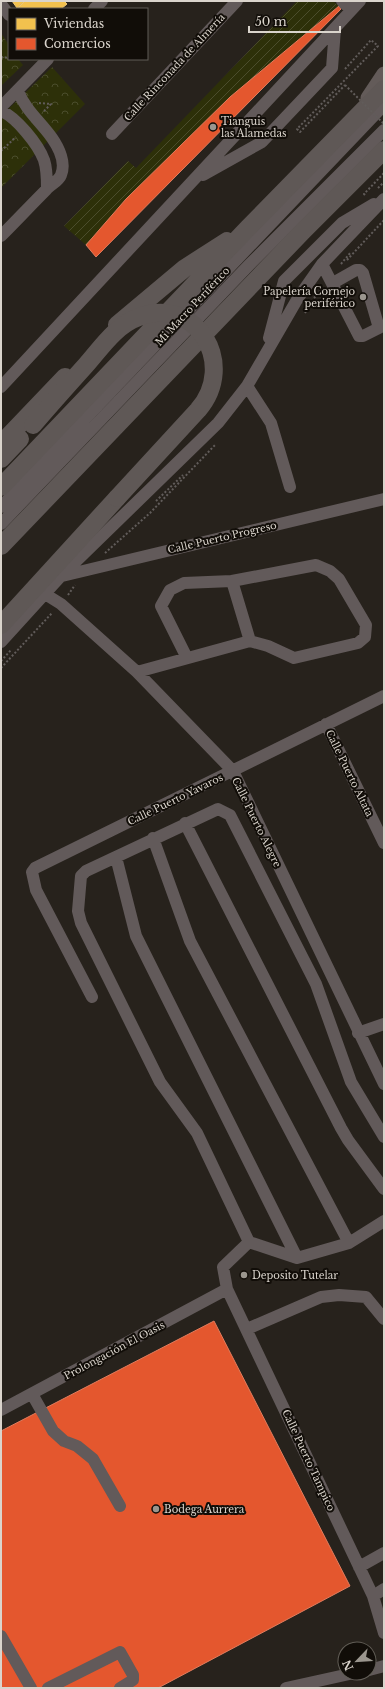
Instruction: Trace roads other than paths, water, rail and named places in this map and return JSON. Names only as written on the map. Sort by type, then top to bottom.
[{"type":"highway","points":[[1,487],[248,228],[384,89]]},
{"type":"highway","points":[[1,546],[384,150]]},
{"type":"highway","points":[[1,444],[61,380],[131,313],[185,268],[248,228]]},
{"type":"highway","points":[[1,459],[111,337],[131,320],[149,314],[159,313],[177,316],[194,326],[206,340],[213,357],[214,376],[209,394],[198,410],[1,625]]},
{"type":"main road","points":[[357,116],[384,74]]},
{"type":"street","name":"Calle Rinconada de Almería","points":[[112,134],[237,1]]},
{"type":"street","points":[[342,1],[351,10]]},
{"type":"street","points":[[1,387],[360,1]]},
{"type":"street","points":[[1,4],[8,14]]},
{"type":"street","points":[[192,182],[262,142],[332,68],[335,29]]},
{"type":"street","points":[[1,107],[18,91],[43,61]]},
{"type":"street","points":[[1,236],[47,188],[61,177],[62,157],[52,137],[27,110],[18,91]]},
{"type":"street","name":"Mi Macro Periférico","points":[[1,507],[384,105]]},
{"type":"street","points":[[1,111],[16,120],[38,150],[46,167],[47,188]]},
{"type":"street","name":"Mi Macro Periférico","points":[[1,524],[249,265],[384,130]]},
{"type":"street","points":[[1,642],[61,576],[218,423],[247,386],[265,352],[298,298],[322,264],[380,197]]},
{"type":"street","points":[[265,352],[284,281],[342,223],[380,197]]},
{"type":"street","points":[[322,264],[359,336],[363,336],[379,328],[363,273],[360,270],[356,270],[333,283]]},
{"type":"street","points":[[247,386],[271,423],[290,487]]},
{"type":"street","name":"Calle Puerto Progreso","points":[[61,576],[384,499]]},
{"type":"street","points":[[137,672],[250,641],[268,646],[294,658],[358,643],[365,637],[366,625],[339,579],[330,571],[316,565],[232,581],[184,583],[170,590],[161,606],[187,658]]},
{"type":"street","points":[[232,581],[250,641]]},
{"type":"street","name":"Calle Puerto Alegre","points":[[45,594],[61,604],[137,672],[233,771],[358,1033],[384,1084]]},
{"type":"street","name":"Calle Puerto Yavaros","points":[[92,996],[36,890],[32,872],[34,868],[384,696]]},
{"type":"street","name":"Calle Puerto Altata","points":[[326,724],[384,843]]},
{"type":"street","points":[[384,1137],[351,1082],[316,984],[230,815],[218,809],[153,838],[86,871],[81,876],[78,911],[81,923],[160,1082],[197,1133],[249,1242],[297,1258],[349,1243],[384,1221]]},
{"type":"street","points":[[185,823],[341,1128],[348,1140],[384,1188]]},
{"type":"street","points":[[153,838],[190,940],[349,1243]]},
{"type":"street","points":[[116,857],[136,936],[297,1258]]},
{"type":"street","points":[[358,1033],[384,1024]]},
{"type":"street","name":"Calle Puerto Tampico","points":[[249,1242],[223,1267],[228,1289],[373,1596],[384,1633]]},
{"type":"street","name":"Prolongación El Oasis","points":[[1,1410],[228,1289]]},
{"type":"street","points":[[247,1329],[321,1297],[339,1295],[366,1297],[384,1319]]},
{"type":"street","points":[[32,1394],[53,1431],[64,1442],[77,1446],[93,1459],[120,1506]]},
{"type":"street","points":[[359,1567],[384,1553]]},
{"type":"street","points":[[373,1596],[384,1589]]},
{"type":"street","points":[[1,1636],[31,1688]]},
{"type":"street","points":[[48,1688],[120,1652],[133,1675],[133,1680],[120,1688]]},
{"type":"street","points":[[293,1687],[337,1677]]},
{"type":"place","name":"Tianguis las Alamedas","points":[[213,127]]},
{"type":"place","name":"Papelería Cornejo periférico","points":[[363,297]]},
{"type":"place","name":"Deposito Tutelar","points":[[244,1275]]},
{"type":"place","name":"Bodega Aurrera","points":[[156,1509]]}]
